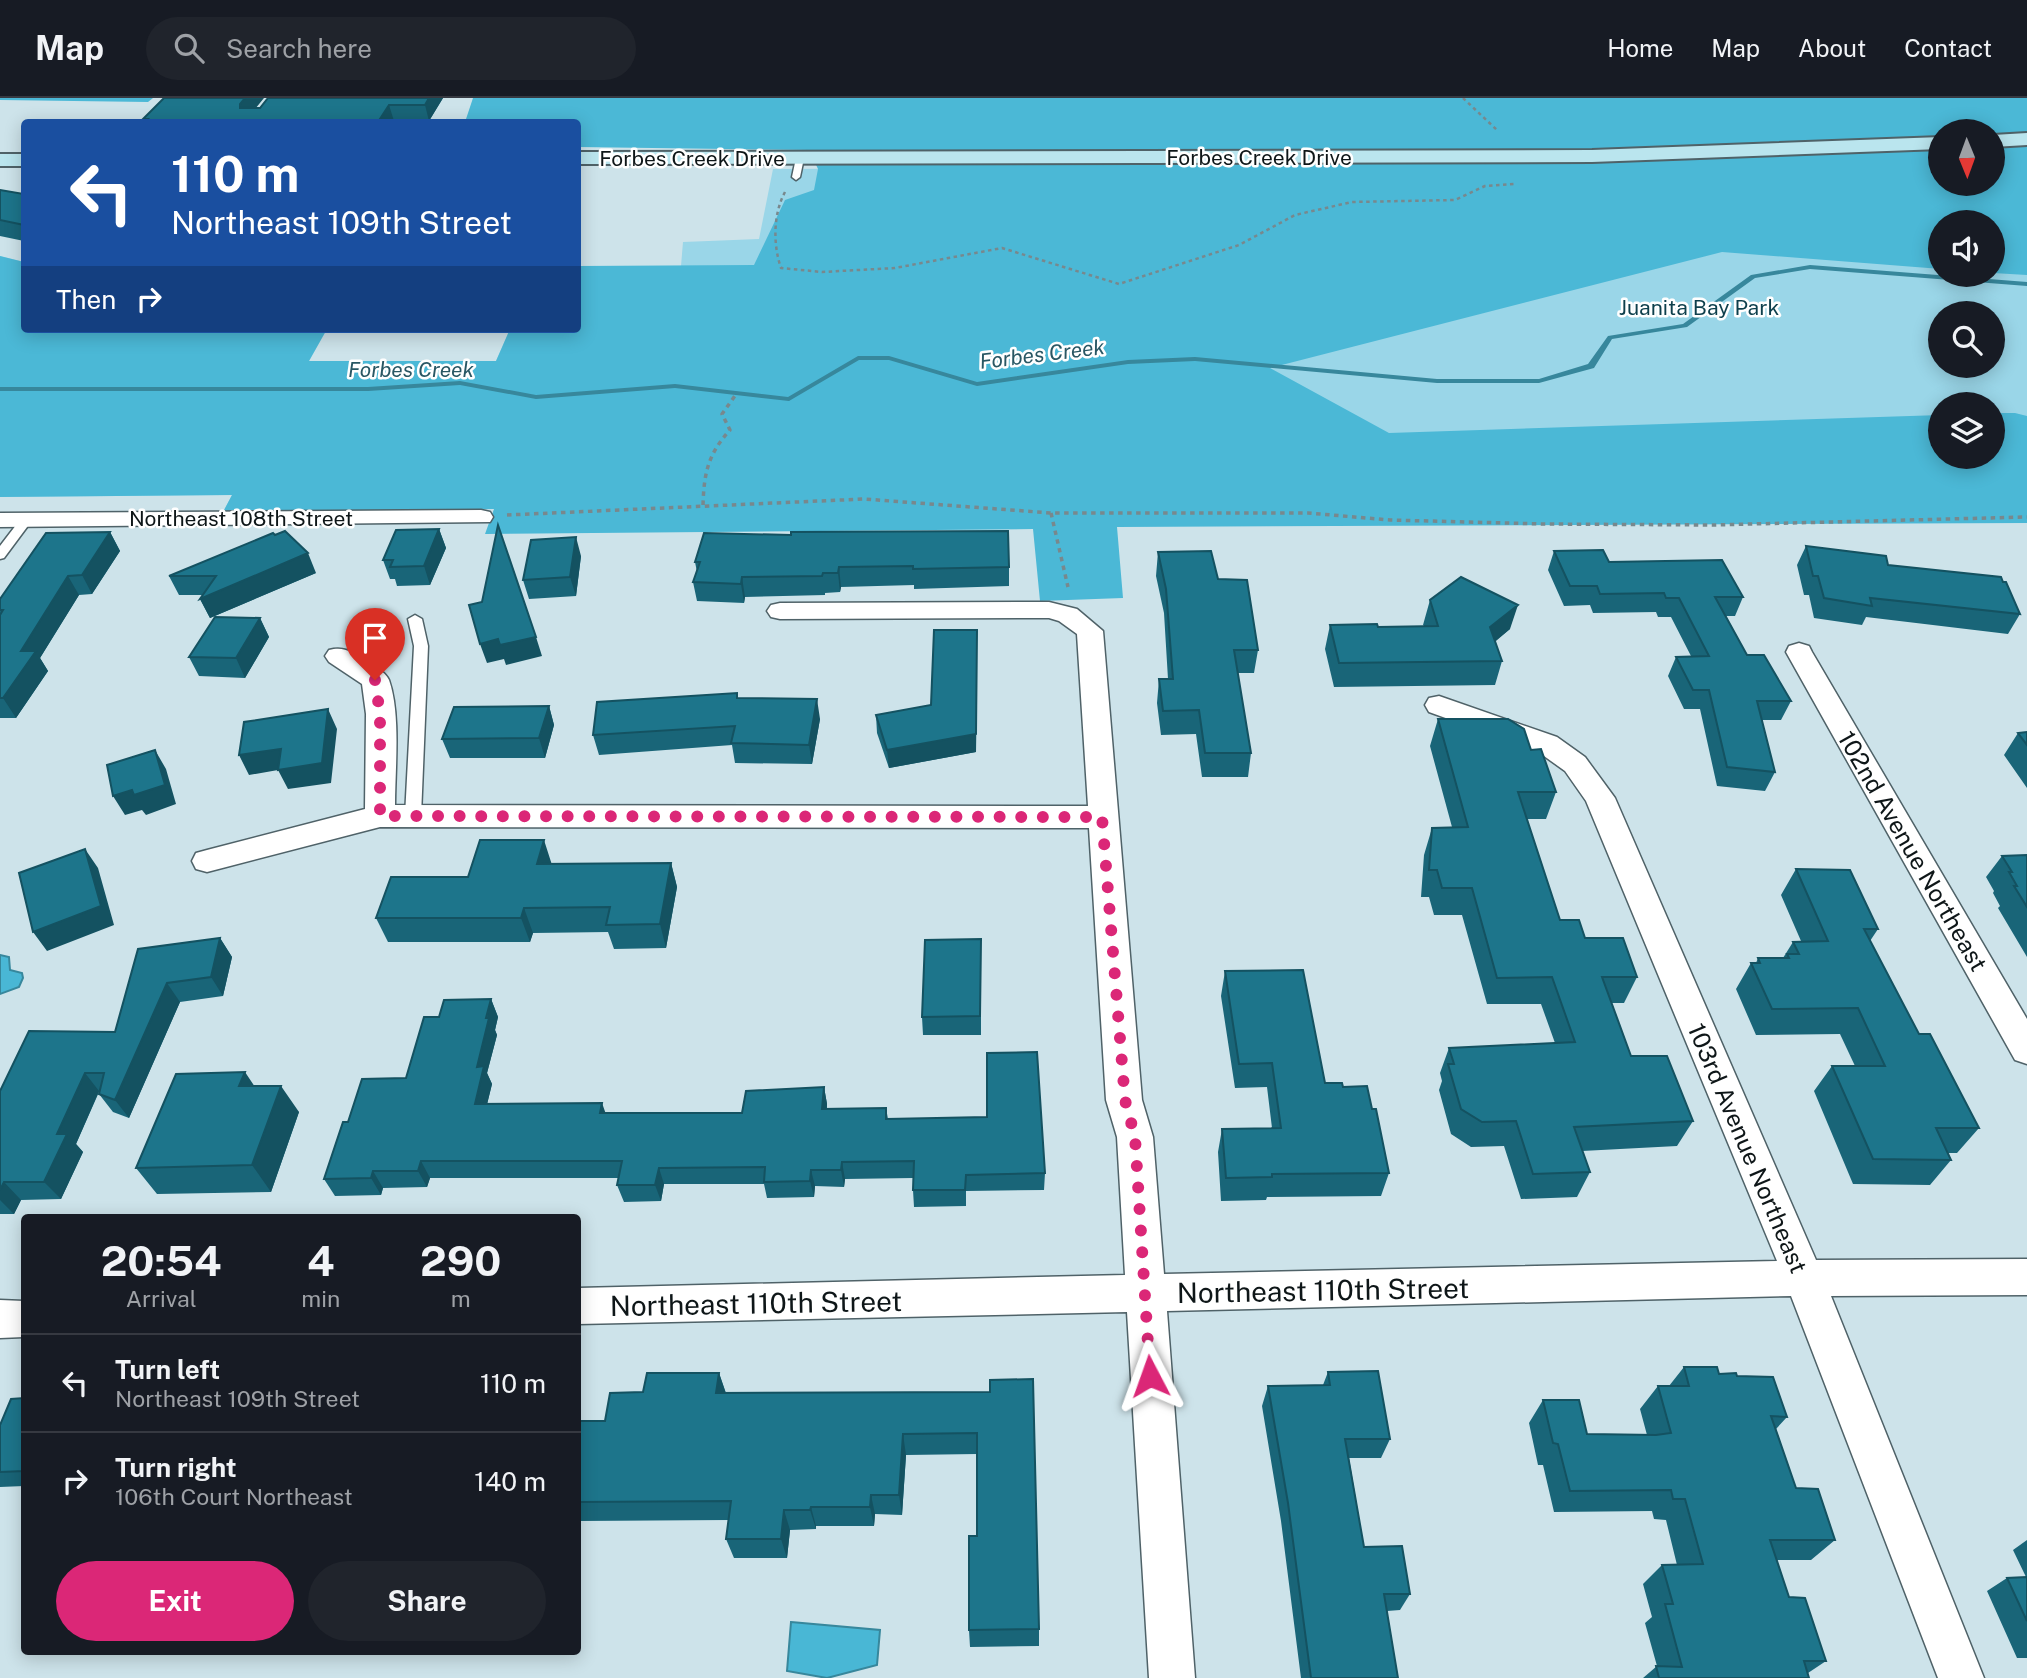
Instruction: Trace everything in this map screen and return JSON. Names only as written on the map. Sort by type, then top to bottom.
[{"type":"street","points":[[2006,140],[2027,139]]},
{"type":"street","name":"Forbes Creek Drive","points":[[581,158],[798,168],[1528,156],[1928,143]]},
{"type":"street","points":[[0,160],[21,160]]},
{"type":"street","name":"Northeast 108th Street","points":[[0,520],[481,517]]},
{"type":"street","points":[[780,611],[1049,610],[1068,615],[1090,631],[1125,1100],[1135,1137],[1172,1678]]},
{"type":"street","name":"102nd Avenue Northeast","points":[[1799,652],[2027,1050]]},
{"type":"street","points":[[338,656],[375,680],[380,714],[380,816]]},
{"type":"street","name":"103rd Avenue Northeast","points":[[1438,705],[1547,744],[1575,764],[1600,799],[1804,1278],[1961,1678]]},
{"type":"street","points":[[206,861],[380,816],[1102,817]]},
{"type":"street","name":"Northeast 110th Street","points":[[581,1306],[1804,1278],[2027,1278]]},
{"type":"street","points":[[0,1319],[21,1318]]},
{"type":"lane","points":[[0,555],[27,519]]},
{"type":"lane","points":[[412,816],[421,646],[415,619]]},
{"type":"path","points":[[1463,98],[1528,156]]},
{"type":"path","points":[[798,168],[779,200],[775,257],[781,268],[822,272],[895,268],[1002,248],[1119,284],[1239,245],[1295,215],[1352,202],[1455,200],[1485,186],[1520,184]]},
{"type":"path","points":[[703,505],[705,471],[711,449],[730,430],[722,414],[737,393]]},
{"type":"path","points":[[481,517],[864,499],[1051,513],[1308,513],[1390,520],[1545,524],[1712,525],[2027,517]]},
{"type":"path","points":[[1051,513],[1069,578],[1068,615]]},
{"type":"green space","name":"Juanita Bay Park","points":[[2027,98],[2027,517],[494,509],[223,512],[232,495],[0,497],[0,256],[21,261],[21,333],[325,333],[309,361],[496,361],[508,333],[581,333],[581,266],[681,266],[683,242],[759,239],[773,169],[1052,168]]},
{"type":"shaded area","points":[[0,98],[153,98],[148,102]]},
{"type":"shaded area","name":"Juanita Bay Park","points":[[473,98],[2027,98],[2027,275],[2005,274],[2005,210],[1928,210],[1928,268],[1722,252],[1270,368],[1389,433],[1928,415],[1928,469],[2005,469],[2005,413],[2015,413],[2027,416],[2027,523],[1117,527],[1123,598],[1040,601],[1033,529],[485,534],[494,509],[223,512],[232,495],[0,497],[0,256],[21,261],[21,333],[325,333],[309,361],[496,361],[508,333],[581,333],[581,266],[754,265],[785,200],[814,190],[818,169],[809,150],[581,147],[581,119],[466,119]]},
{"type":"shaded area","points":[[0,955],[9,957],[10,970],[22,973],[23,978],[19,987],[0,994]]},
{"type":"shaded area","points":[[791,1622],[880,1630],[877,1665],[827,1678],[787,1671]]},
{"type":"building","points":[[164,98],[245,98],[240,108],[260,108],[268,98],[429,98],[425,105],[389,105],[380,119],[143,119]]},
{"type":"building","points":[[0,190],[21,194],[21,224],[0,220]]},
{"type":"building","points":[[498,525],[536,637],[500,645],[498,639],[480,644],[469,605],[482,602]]},
{"type":"building","points":[[439,529],[424,566],[390,567],[393,560],[383,560],[396,530]]},
{"type":"building","points":[[285,531],[308,553],[200,599],[216,576],[169,576],[273,533],[275,535]]},
{"type":"building","points":[[1008,531],[1009,567],[839,567],[838,573],[823,573],[822,576],[742,577],[741,584],[693,582],[700,562],[695,562],[704,533],[791,535],[791,532]]},
{"type":"building","points":[[110,532],[82,575],[68,576],[21,651],[36,651],[3,698],[0,698],[0,615],[3,610],[0,610],[0,599],[46,533]]},
{"type":"building","points":[[576,537],[570,577],[523,580],[531,540]]},
{"type":"building","points":[[1806,546],[1886,556],[1888,565],[2001,577],[2003,582],[2006,582],[2020,614],[1870,598],[1872,606],[1824,598],[1818,576],[1813,576]]},
{"type":"building","points":[[1603,550],[1609,562],[1722,560],[1743,597],[1715,597],[1747,655],[1764,655],[1791,701],[1757,701],[1775,772],[1727,767],[1709,690],[1693,690],[1676,657],[1709,656],[1679,598],[1666,598],[1664,593],[1600,594],[1597,586],[1570,586],[1554,551]]},
{"type":"building","points":[[1211,551],[1218,579],[1247,580],[1258,650],[1234,650],[1251,753],[1205,753],[1199,710],[1163,711],[1159,679],[1173,679],[1166,589],[1158,552]]},
{"type":"building","points":[[1461,577],[1518,605],[1490,627],[1502,661],[1339,663],[1330,625],[1438,626],[1430,600]]},
{"type":"building","points":[[215,617],[260,618],[236,658],[189,657]]},
{"type":"building","points":[[934,630],[977,630],[976,734],[887,750],[876,715],[931,705]]},
{"type":"building","points":[[737,693],[737,698],[817,699],[809,745],[731,743],[735,726],[593,735],[597,702]]},
{"type":"building","points":[[549,706],[539,738],[442,739],[454,707]]},
{"type":"building","points":[[328,709],[322,763],[278,770],[281,749],[239,755],[244,722]]},
{"type":"building","points":[[1438,719],[1508,719],[1524,729],[1531,750],[1541,749],[1556,792],[1518,792],[1560,920],[1579,920],[1585,938],[1623,938],[1637,977],[1602,977],[1631,1056],[1667,1056],[1693,1121],[1574,1127],[1590,1172],[1533,1174],[1516,1121],[1482,1122],[1461,1109],[1448,1064],[1454,1064],[1449,1048],[1575,1042],[1552,977],[1497,978],[1472,888],[1442,888],[1437,870],[1429,870],[1432,828],[1468,827]]},
{"type":"building","points":[[2027,732],[2027,745],[2018,733]]},
{"type":"building","points":[[155,750],[165,785],[134,795],[132,790],[113,796],[107,765]]},
{"type":"building","points":[[480,840],[544,840],[537,864],[671,863],[660,924],[606,925],[610,907],[524,908],[521,918],[376,918],[391,877],[468,877]]},
{"type":"building","points":[[85,849],[101,906],[33,932],[19,873]]},
{"type":"building","points":[[2027,855],[2027,907],[2014,886],[2017,886],[2009,872],[2012,872],[2002,856]]},
{"type":"building","points":[[1796,869],[1850,870],[1878,929],[1864,929],[1919,1034],[1930,1034],[1979,1128],[1936,1128],[1951,1160],[1873,1159],[1832,1066],[1885,1066],[1858,1008],[1772,1009],[1751,963],[1760,963],[1758,958],[1789,958],[1787,954],[1799,954],[1793,942],[1828,941]]},
{"type":"building","points":[[220,938],[211,977],[167,983],[115,1100],[99,1094],[104,1073],[85,1073],[57,1134],[67,1134],[44,1182],[4,1182],[0,1190],[0,1091],[29,1031],[115,1032],[138,949]]},
{"type":"building","points":[[981,939],[980,1016],[922,1017],[925,940]]},
{"type":"building","points":[[1303,970],[1325,1083],[1342,1083],[1343,1087],[1367,1086],[1372,1109],[1376,1109],[1389,1173],[1272,1174],[1272,1177],[1226,1178],[1222,1129],[1281,1128],[1272,1063],[1239,1064],[1225,971]]},
{"type":"building","points":[[491,999],[477,1067],[484,1066],[475,1104],[602,1103],[600,1113],[742,1113],[746,1091],[824,1087],[822,1109],[886,1108],[886,1119],[987,1117],[987,1053],[1037,1052],[1045,1173],[966,1175],[965,1190],[913,1190],[914,1161],[842,1162],[841,1170],[811,1170],[810,1181],[764,1182],[765,1167],[659,1168],[655,1185],[617,1185],[622,1161],[421,1161],[418,1171],[373,1171],[371,1178],[324,1179],[343,1122],[348,1122],[362,1079],[406,1078],[424,1017],[439,1017],[444,1000]]},
{"type":"building","points":[[245,1072],[239,1086],[281,1086],[252,1165],[136,1168],[176,1074]]},
{"type":"building","points":[[1684,1367],[1717,1367],[1719,1374],[1773,1377],[1787,1417],[1771,1416],[1796,1488],[1818,1489],[1835,1540],[1770,1540],[1789,1597],[1805,1598],[1826,1661],[1804,1661],[1809,1678],[1659,1678],[1656,1666],[1682,1667],[1665,1604],[1673,1604],[1662,1565],[1703,1564],[1685,1499],[1673,1499],[1671,1490],[1570,1491],[1558,1444],[1553,1443],[1543,1400],[1579,1400],[1587,1434],[1671,1433],[1658,1386],[1689,1386]]},
{"type":"building","points":[[1378,1371],[1390,1439],[1345,1439],[1364,1547],[1402,1546],[1410,1594],[1384,1594],[1398,1678],[1311,1678],[1288,1503],[1268,1386],[1330,1385],[1328,1372]]},
{"type":"building","points":[[647,1373],[719,1373],[716,1393],[990,1392],[990,1380],[1033,1379],[1039,1629],[969,1630],[969,1536],[977,1536],[977,1433],[903,1434],[899,1495],[871,1495],[870,1507],[784,1510],[781,1539],[726,1539],[731,1501],[581,1502],[581,1421],[605,1421],[610,1393],[643,1392]]},
{"type":"building","points":[[21,1398],[21,1471],[0,1472],[0,1425],[11,1399]]},
{"type":"building","points":[[2027,1577],[2027,1621],[2007,1578]]},
{"type":"waterway","name":"Forbes Creek","points":[[0,389],[368,389],[460,383],[536,397],[675,386],[789,399],[858,358],[889,358],[977,384],[1128,362],[1195,359],[1437,381],[1539,381],[1591,366],[1610,337],[1685,326],[1753,276],[1810,267],[2027,284]]},
{"type":"route","points":[[375,680],[380,714],[380,816],[1102,817],[1125,1100],[1135,1137],[1150,1376]]}]
